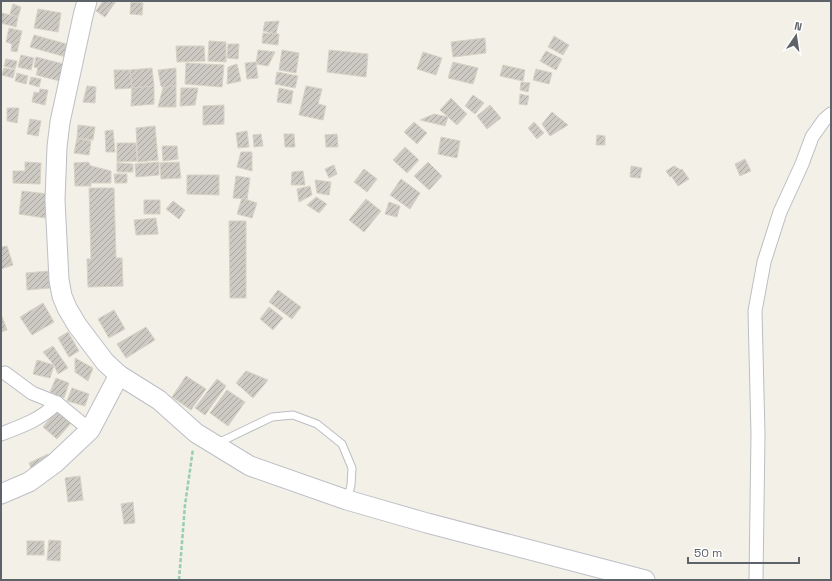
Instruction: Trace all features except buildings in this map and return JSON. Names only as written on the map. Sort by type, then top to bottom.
[{"type":"main road","points":[[88,1],[83,16],[60,122],[57,147],[55,200],[59,280],[62,296],[77,325],[105,362],[119,375],[159,400],[196,433],[250,466],[347,500],[427,523],[646,580]]},
{"type":"main road","points":[[1,494],[29,482],[55,463],[90,430],[119,375]]},
{"type":"street","points":[[756,580],[758,434],[757,304],[764,262],[780,212],[802,164],[812,137],[824,120],[831,114]]},
{"type":"street","points":[[5,373],[32,393],[57,403],[90,430]]},
{"type":"street","points":[[1,434],[47,414],[57,403]]},
{"type":"lane","points":[[214,445],[272,417],[293,415],[317,424],[342,444],[352,468],[352,485],[347,500]]},
{"type":"path","points":[[179,580],[185,505],[196,433]]}]
